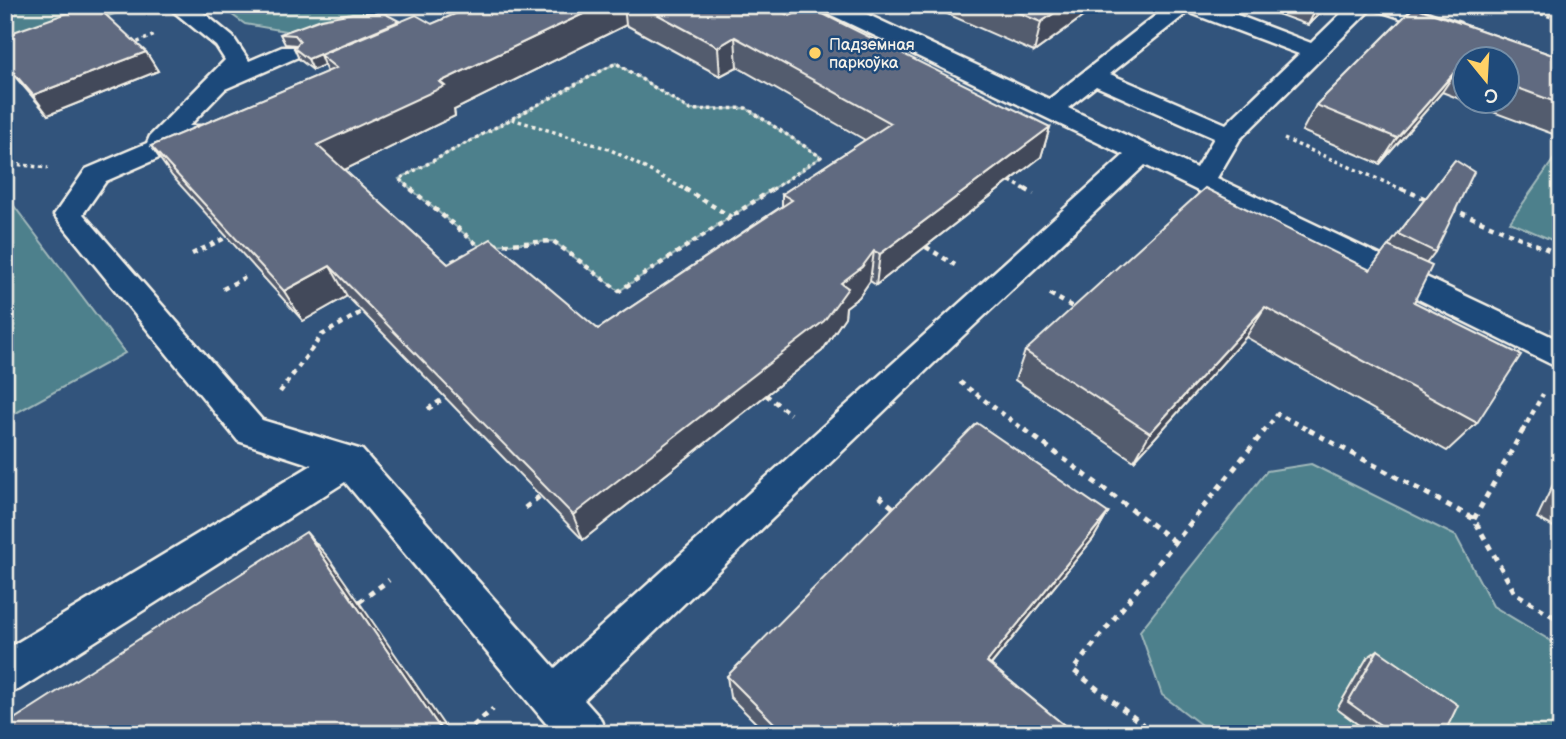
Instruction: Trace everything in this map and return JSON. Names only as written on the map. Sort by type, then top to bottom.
[{"type":"lane","points":[[829,5],[1051,109],[1561,356]]},
{"type":"lane","points":[[1051,109],[1183,5]]},
{"type":"lane","points":[[1190,5],[1315,52]]},
{"type":"lane","points":[[1201,182],[1237,127],[1363,5]]},
{"type":"lane","points":[[1384,5],[1475,36]]},
{"type":"lane","points":[[150,152],[237,61],[225,42],[181,6]]},
{"type":"lane","points":[[216,84],[289,52]]},
{"type":"lane","points":[[1094,76],[1237,127]]},
{"type":"lane","points":[[226,119],[96,175],[68,215],[250,431],[349,460],[584,734]]},
{"type":"lane","points":[[555,698],[922,354],[1141,154]]},
{"type":"lane","points":[[5,674],[349,460]]},
{"type":"path","points":[[91,15],[111,5]]},
{"type":"path","points":[[1514,5],[1561,20]]},
{"type":"path","points":[[442,266],[478,246],[553,241],[618,291],[821,157],[746,108],[691,110],[616,63],[399,179],[478,246]]},
{"type":"path","points":[[511,119],[534,128],[567,133],[610,149],[665,177],[731,217]]},
{"type":"path","points":[[1237,127],[1277,136],[1432,201]]},
{"type":"path","points":[[1445,206],[1561,255]]},
{"type":"path","points":[[192,254],[227,237]]},
{"type":"path","points":[[223,289],[249,275]]},
{"type":"path","points":[[250,431],[322,335],[370,307]]},
{"type":"path","points":[[922,354],[1175,542]]},
{"type":"path","points":[[1474,519],[1549,383]]},
{"type":"path","points":[[428,409],[446,397]]},
{"type":"path","points":[[1155,734],[1073,670],[1278,414],[1474,519],[1515,593],[1561,621]]},
{"type":"path","points":[[525,508],[540,496]]},
{"type":"path","points":[[879,496],[905,517]]},
{"type":"green space","points":[[5,5],[139,5],[5,53]]},
{"type":"green space","points":[[218,5],[420,5],[403,11],[351,15],[303,34],[245,24]]},
{"type":"green space","points":[[616,63],[690,110],[746,108],[821,157],[619,291],[553,241],[479,246],[399,179]]},
{"type":"green space","points":[[1561,150],[1561,244],[1510,222]]},
{"type":"green space","points":[[5,194],[125,353],[5,419]]},
{"type":"green space","points":[[1311,464],[1456,536],[1493,606],[1561,647],[1561,734],[1213,734],[1162,695],[1140,631],[1267,471]]},
{"type":"building","points":[[95,5],[146,52],[33,95],[5,63],[5,35]]},
{"type":"building","points":[[476,5],[602,5],[440,82],[445,86],[317,145],[448,264],[491,239],[598,329],[792,200],[782,194],[891,123],[735,37],[718,47],[640,5],[768,5],[790,16],[809,7],[1050,127],[880,254],[874,251],[862,267],[841,283],[848,288],[824,321],[573,515],[330,266],[284,291],[151,146],[336,68],[320,55],[416,15],[432,24]]},
{"type":"building","points":[[1000,5],[1066,5],[1041,22]]},
{"type":"building","points":[[1414,7],[1561,58],[1561,104],[1520,89],[1520,46],[1450,46],[1450,77],[1397,138],[1316,105]]},
{"type":"building","points":[[352,13],[384,13],[399,21],[308,59],[294,48],[300,41],[295,35],[280,34],[321,19]]},
{"type":"building","points":[[1455,160],[1474,172],[1435,252],[1398,234]]},
{"type":"building","points":[[1205,188],[1370,270],[1388,246],[1432,266],[1414,302],[1521,355],[1477,423],[1265,307],[1150,433],[1025,351]]},
{"type":"building","points":[[977,423],[1108,513],[987,662],[1075,734],[785,734],[727,676]]},
{"type":"building","points":[[306,532],[444,734],[5,734],[5,725]]},
{"type":"building","points":[[1378,650],[1458,705],[1444,734],[1393,734],[1348,702]]},
{"type":"place","name":"Падземная паркоўка","points":[[815,53]]}]
